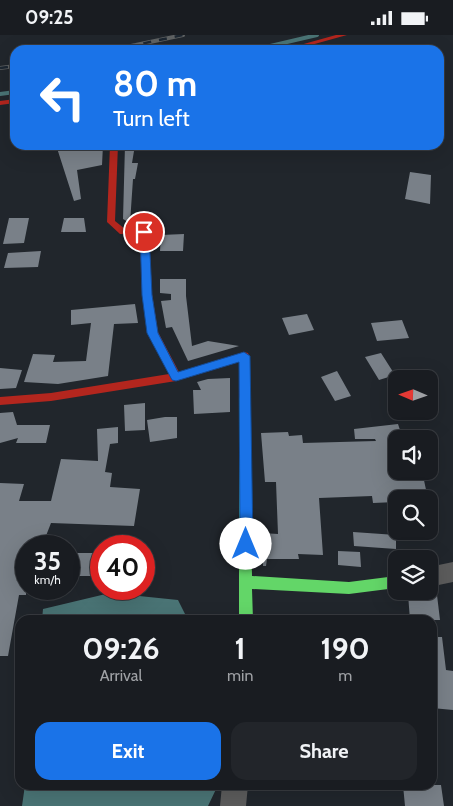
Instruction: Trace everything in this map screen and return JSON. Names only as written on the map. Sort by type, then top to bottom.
[{"type":"street","points":[[305,45],[344,35]]},
{"type":"street","points":[[114,150],[114,179],[110,204],[111,222],[123,231],[144,232],[147,295],[152,333],[176,377]]},
{"type":"street","points":[[0,401],[51,397],[176,377],[244,356],[246,615]]},
{"type":"street","points":[[438,575],[453,572]]},
{"type":"street","points":[[247,582],[349,588],[388,582]]},
{"type":"street","points":[[233,806],[235,790]]},
{"type":"shaded area","points":[[90,598],[90,600],[155,600],[155,598],[178,600],[186,615],[42,615],[43,609]]},
{"type":"shaded area","points":[[24,790],[216,790],[208,806],[22,806]]},
{"type":"building","points":[[58,150],[103,150],[102,165],[77,170],[81,199],[74,201]]},
{"type":"building","points":[[125,150],[134,150],[132,163],[138,163],[135,179],[133,179],[130,223],[123,219]]},
{"type":"building","points":[[410,172],[431,175],[430,204],[405,199]]},
{"type":"building","points":[[9,218],[29,218],[24,243],[3,244]]},
{"type":"building","points":[[64,218],[84,218],[86,232],[61,232]]},
{"type":"building","points":[[184,234],[183,251],[160,251],[161,235]]},
{"type":"building","points":[[41,251],[38,267],[4,268],[8,253]]},
{"type":"building","points":[[160,279],[186,279],[186,296],[192,346],[208,341],[239,346],[188,361],[172,327],[166,328],[161,301],[171,300],[171,294],[160,293]]},
{"type":"building","points":[[135,304],[138,323],[114,324],[108,376],[58,384],[24,382],[33,354],[55,355],[53,362],[86,361],[91,323],[71,325],[71,310]]},
{"type":"building","points":[[307,314],[314,330],[289,335],[282,318]]},
{"type":"building","points":[[402,320],[409,338],[377,341],[371,323]]},
{"type":"building","points":[[381,353],[392,370],[388,370],[388,377],[379,380],[365,357]]},
{"type":"building","points":[[0,368],[22,370],[16,388],[0,389]]},
{"type":"building","points":[[337,371],[351,396],[335,401],[321,377]]},
{"type":"building","points":[[230,378],[230,412],[194,414],[193,390],[201,390],[197,382],[208,379]]},
{"type":"building","points":[[145,403],[145,430],[125,431],[124,405]]},
{"type":"building","points":[[13,412],[17,425],[50,425],[46,443],[16,443],[18,438],[0,443],[0,413]]},
{"type":"building","points":[[177,417],[177,438],[150,442],[147,420]]},
{"type":"building","points":[[398,424],[400,430],[388,430],[388,480],[424,480],[426,490],[388,490],[388,502],[373,503],[372,496],[319,498],[323,555],[298,554],[299,559],[267,559],[266,566],[263,566],[262,533],[278,534],[276,482],[265,482],[261,433],[288,432],[289,436],[302,435],[303,443],[376,441],[375,439],[355,439],[354,429]]},
{"type":"building","points":[[118,427],[118,443],[110,444],[105,472],[112,473],[110,487],[140,489],[134,526],[51,523],[46,535],[15,535],[15,600],[18,600],[8,656],[0,656],[0,483],[24,484],[19,501],[51,501],[61,459],[98,461],[97,429]]},
{"type":"building","points":[[353,532],[388,534],[388,540],[396,540],[396,549],[354,546]]},
{"type":"building","points":[[338,551],[360,552],[361,567],[338,565]]},
{"type":"building","points":[[80,553],[90,553],[90,576],[80,576]]},
{"type":"building","points":[[408,600],[438,600],[440,620],[437,620],[437,615],[410,615]]},
{"type":"building","points":[[437,637],[442,637],[446,670],[453,671],[453,710],[437,708]]},
{"type":"building","points":[[437,785],[441,785],[444,806],[405,806],[403,790],[437,790]]},
{"type":"waterway","points":[[274,45],[317,35]]},
{"type":"waterway","points":[[0,94],[10,93]]},
{"type":"railway","points":[[136,45],[183,35]]},
{"type":"railway","points":[[0,68],[10,67]]},
{"type":"traffic: fast","points":[[244,396],[246,615]]},
{"type":"traffic: fast","points":[[247,582],[349,588],[388,583]]},
{"type":"traffic: jam","points":[[305,45],[344,35]]},
{"type":"traffic: jam","points":[[0,103],[10,102]]},
{"type":"traffic: jam","points":[[114,150],[111,222],[123,232],[144,232],[147,294],[153,332],[176,377]]},
{"type":"traffic: jam","points":[[0,401],[51,397],[176,377],[244,356],[244,396]]},
{"type":"route","points":[[144,232],[146,242],[147,295],[152,333],[176,377],[221,365],[244,356],[246,544]]}]
